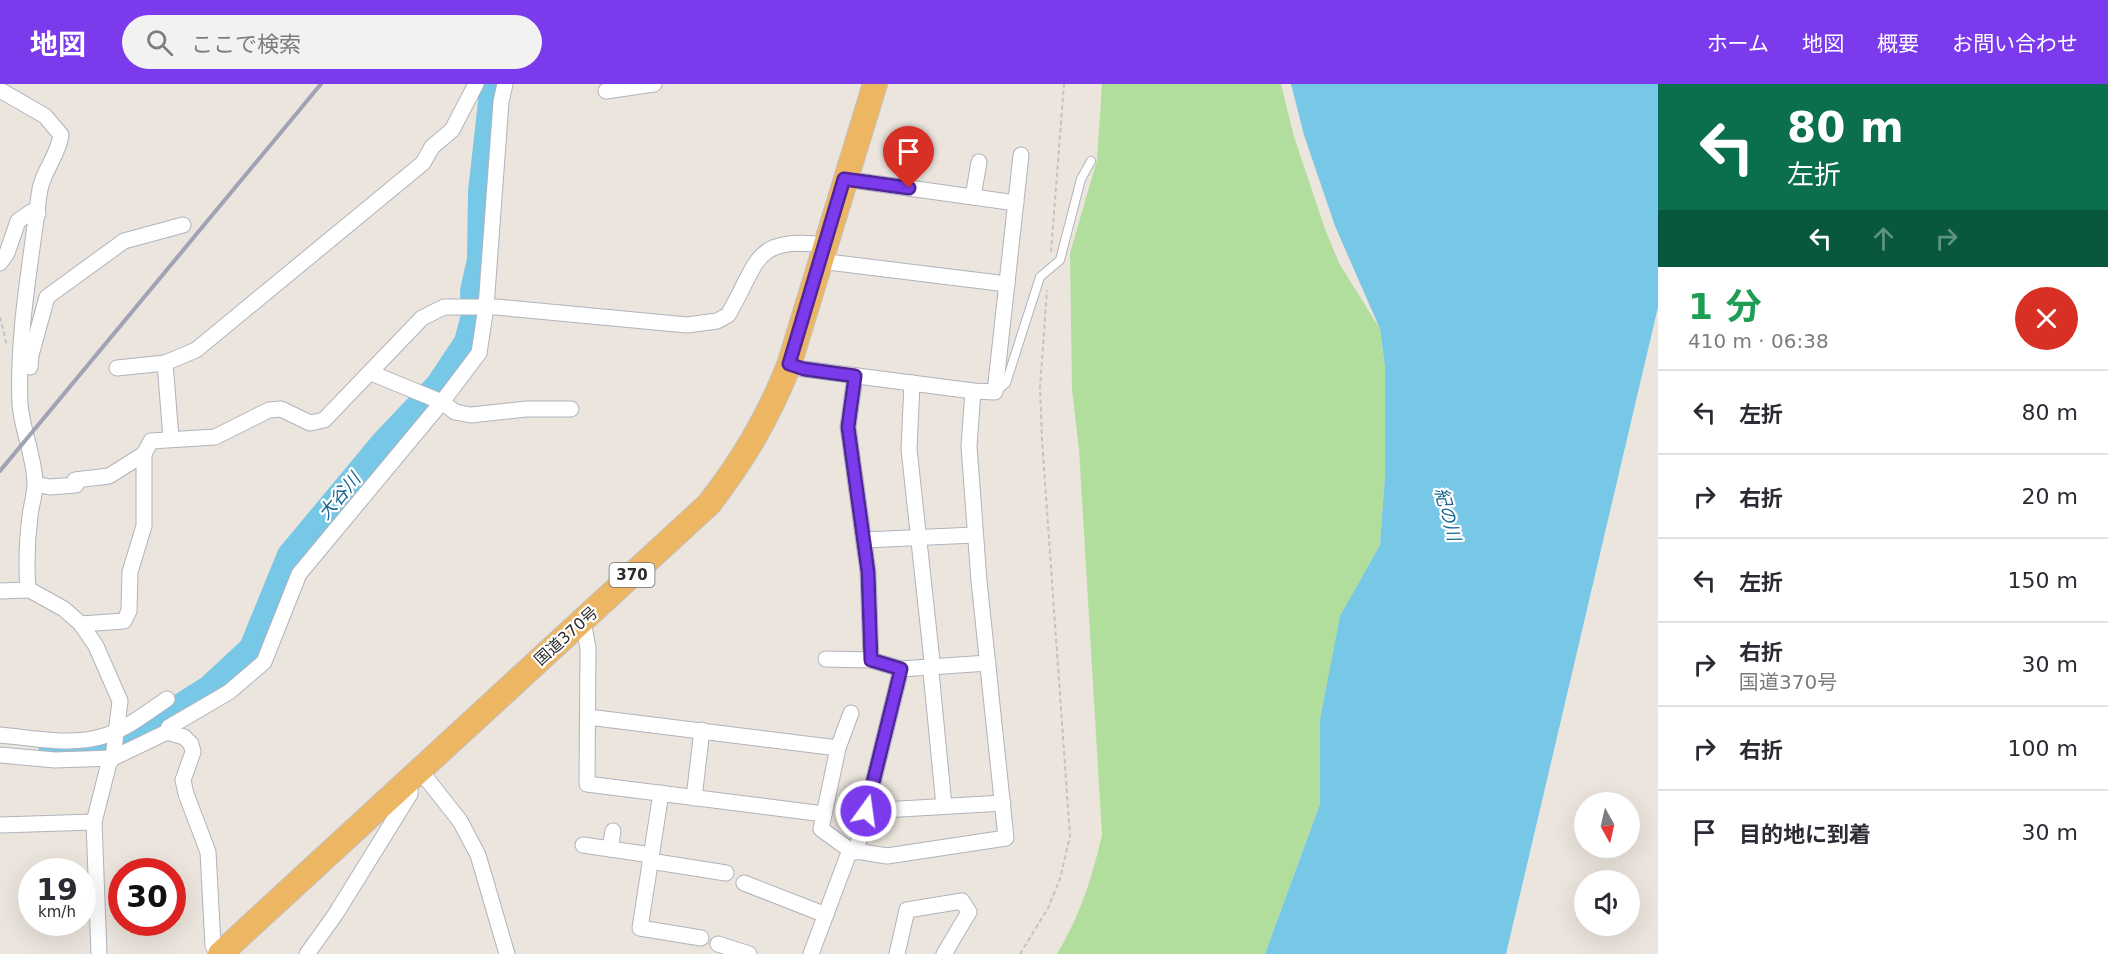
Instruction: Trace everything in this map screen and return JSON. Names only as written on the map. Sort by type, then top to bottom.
[{"type":"highway","name":"国道370号","points":[[220,954],[709,504],[742,461],[775,400],[789,364],[875,84]]},
{"type":"street","points":[[117,368],[165,363],[196,350],[423,163],[432,147],[452,130],[476,84]]},
{"type":"street","points":[[167,732],[169,727],[229,692],[264,662],[299,574],[442,402],[479,352],[478,307],[501,102],[505,84]]},
{"type":"street","points":[[606,91],[654,84]]},
{"type":"street","points":[[0,90],[45,116],[61,135],[59,148],[45,175],[39,193],[38,214],[26,282],[20,401],[23,428],[35,484],[26,565],[29,590]]},
{"type":"street","points":[[789,364],[804,369],[855,376],[995,392],[1021,155]]},
{"type":"street","points":[[973,197],[979,162]]},
{"type":"street","points":[[844,179],[1016,203]]},
{"type":"street","points":[[0,263],[8,253],[18,221],[31,212],[38,214]]},
{"type":"street","points":[[23,428],[28,421],[31,355],[47,297],[124,241],[183,225]]},
{"type":"street","points":[[81,624],[124,621],[129,611],[130,572],[144,526],[144,454],[151,441],[215,437],[269,410],[281,409],[310,423],[324,420],[371,374],[422,318],[444,307],[478,307],[667,324],[705,323],[728,315],[746,276],[763,252],[776,246],[797,243],[822,253],[1007,284]]},
{"type":"street","points":[[165,363],[171,438]]},
{"type":"street","points":[[371,374],[442,402],[455,412],[471,415],[526,409],[571,409]]},
{"type":"street","points":[[855,376],[848,427],[868,572],[871,660]]},
{"type":"street","points":[[912,383],[909,449],[920,537],[944,806]]},
{"type":"street","points":[[851,713],[838,748],[821,829],[853,851],[887,856],[1006,838],[975,535],[969,446],[973,391]]},
{"type":"street","points":[[35,484],[76,485],[75,480],[109,476],[144,454]]},
{"type":"street","points":[[864,540],[975,535]]},
{"type":"street","points":[[0,591],[29,590],[64,609],[81,624],[96,646],[120,701],[114,744],[94,822],[99,954]]},
{"type":"street","points":[[583,621],[588,648],[587,784],[824,814]]},
{"type":"street","points":[[826,659],[871,660],[901,669],[988,663]]},
{"type":"street","points":[[811,954],[853,851],[866,811],[901,669]]},
{"type":"street","points":[[114,744],[167,699]]},
{"type":"street","points":[[588,717],[838,748]]},
{"type":"street","points":[[694,798],[702,730]]},
{"type":"street","points":[[0,755],[55,760],[167,732],[184,737],[191,744],[193,752],[183,780],[208,852],[213,946],[220,954]]},
{"type":"street","points":[[0,735],[64,741],[95,738],[114,744]]},
{"type":"street","points":[[307,954],[335,915],[410,794],[415,774]]},
{"type":"street","points":[[415,774],[460,821],[478,855],[507,954]]},
{"type":"street","points":[[661,794],[640,928],[701,938]]},
{"type":"street","points":[[866,811],[1003,803]]},
{"type":"street","points":[[0,825],[94,822]]},
{"type":"street","points":[[610,849],[613,831]]},
{"type":"street","points":[[583,845],[726,873]]},
{"type":"street","points":[[744,884],[826,915]]},
{"type":"street","points":[[897,954],[907,910],[962,901],[969,912],[944,954]]},
{"type":"street","points":[[718,944],[749,954]]},
{"type":"lane","points":[[995,392],[1006,383],[1040,277],[1060,260],[1081,179],[1091,161]]},
{"type":"path","points":[[1020,954],[1047,908],[1060,879],[1070,836],[1040,387],[1065,84]]},
{"type":"green space","points":[[1102,84],[1281,84],[1294,137],[1325,229],[1339,263],[1380,329],[1385,367],[1385,476],[1380,545],[1340,617],[1320,719],[1320,804],[1265,954],[1057,954],[1084,896],[1102,835],[1079,449],[1072,390],[1070,253],[1097,160]]},
{"type":"water","name":"紀の川","points":[[1291,84],[1658,84],[1658,307],[1506,954],[1265,954],[1320,804],[1320,719],[1340,616],[1380,545],[1385,476],[1385,367],[1380,329],[1335,226],[1304,135]]},
{"type":"waterway","name":"大谷川","points":[[50,745],[90,749],[165,715],[209,687],[251,648],[289,555],[383,442],[438,384],[466,342],[473,315],[472,291],[479,260],[480,192],[492,84]]},
{"type":"railway","points":[[0,471],[321,84]]},
{"type":"route","points":[[866,811],[901,669],[871,660],[868,572],[848,427],[855,376],[804,369],[789,364],[844,179],[909,188]]}]
